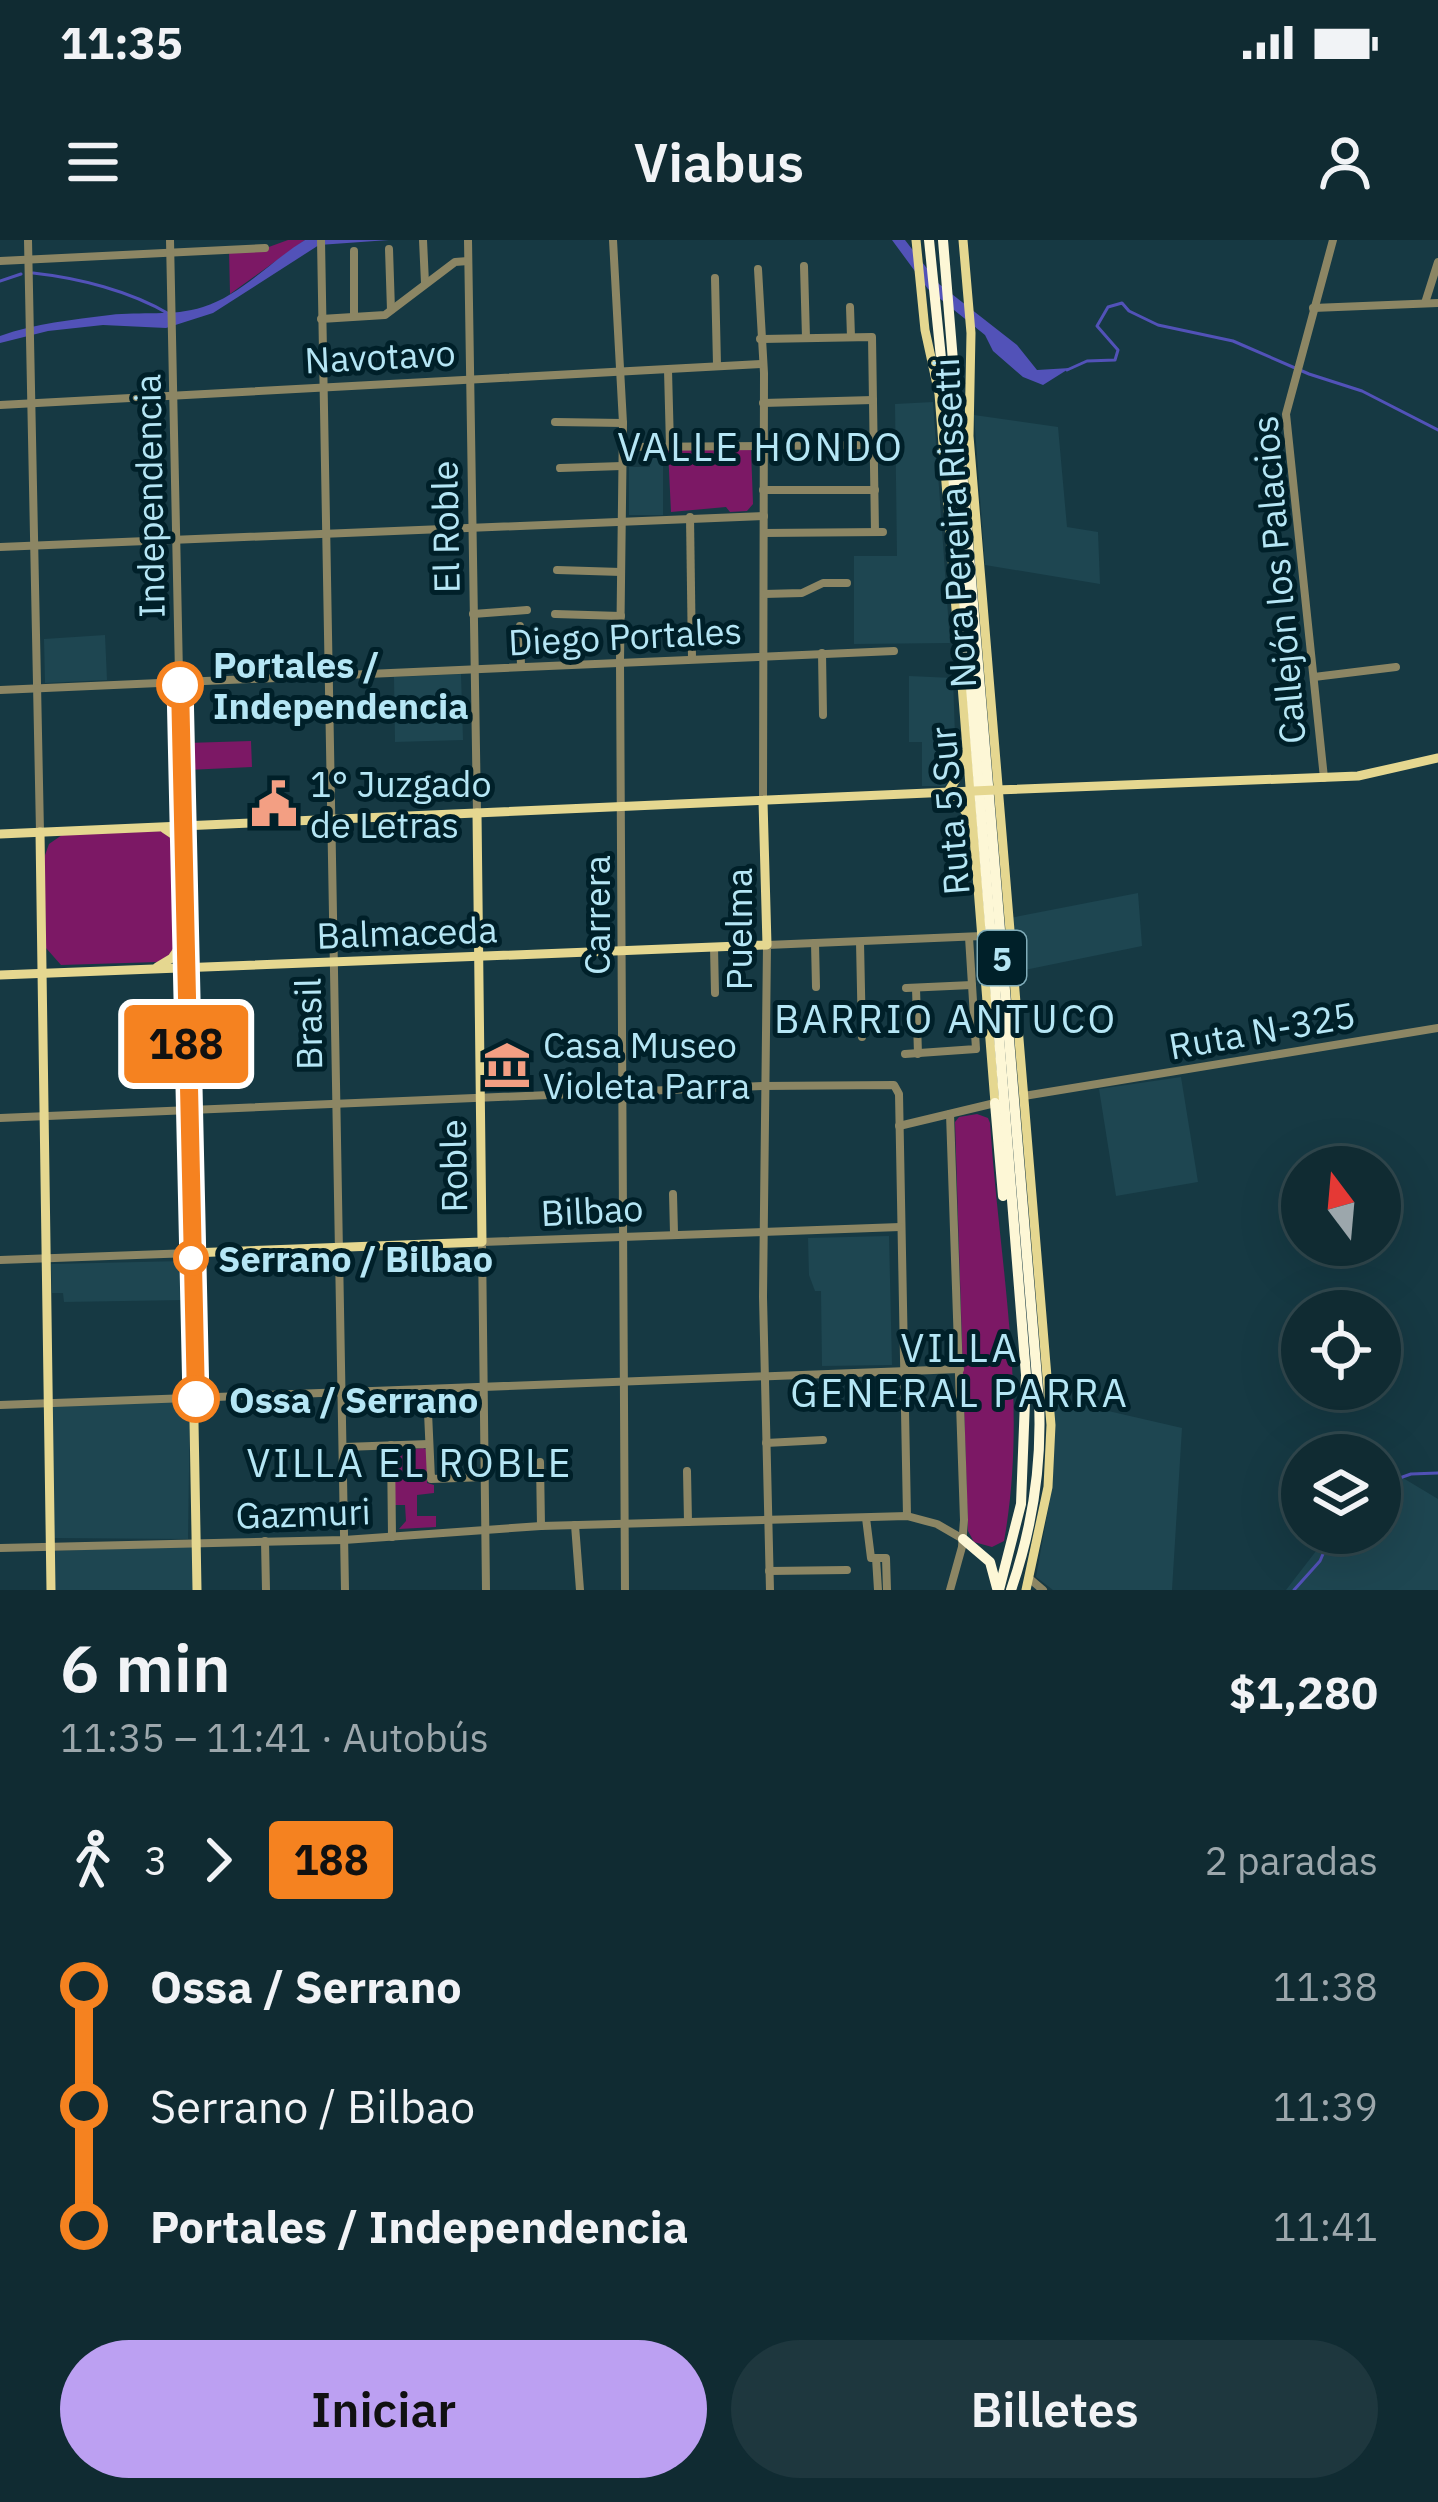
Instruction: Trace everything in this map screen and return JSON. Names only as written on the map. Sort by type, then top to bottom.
[{"type":"highway","name":"Ruta 5 Sur","points":[[929,240],[958,525],[1026,1375],[1027,1440],[1018,1524],[998,1590]]},
{"type":"highway","name":"Ruta 5 Sur","points":[[944,240],[1039,1402],[1035,1496],[1012,1590]]},
{"type":"highway","points":[[995,1103],[1018,1292]]},
{"type":"highway","points":[[963,1539],[990,1562],[998,1590]]},
{"type":"main road","points":[[916,240],[921,300],[939,394],[995,1103]]},
{"type":"main road","name":"Nora Pereira Rissetti","points":[[963,240],[971,333],[968,436],[1051,1444],[1046,1504],[1028,1585]]},
{"type":"main road","points":[[948,792],[958,776],[966,740]]},
{"type":"main road","points":[[0,834],[1324,778],[1375,774],[1437,758]]},
{"type":"main road","points":[[948,792],[974,822]]},
{"type":"main road","name":"Puelma","points":[[763,801],[767,945]]},
{"type":"main road","name":"El Roble","points":[[476,813],[478,956]]},
{"type":"main road","points":[[154,826],[174,834],[184,851]]},
{"type":"main road","points":[[40,858],[51,840],[68,830]]},
{"type":"main road","points":[[40,832],[51,1590]]},
{"type":"main road","points":[[152,969],[172,958],[184,939]]},
{"type":"main road","name":"Balmaceda","points":[[0,975],[767,945]]},
{"type":"main road","points":[[42,946],[66,972]]},
{"type":"main road","name":"Roble","points":[[478,956],[482,1242]]},
{"type":"main road","name":"Bilbao","points":[[191,1253],[482,1242]]},
{"type":"main road","points":[[191,1253],[197,1590]]},
{"type":"street","points":[[28,240],[40,832]]},
{"type":"street","name":"Independencia","points":[[170,240],[191,1253]]},
{"type":"street","points":[[423,240],[425,284]]},
{"type":"street","name":"El Roble","points":[[467,240],[476,813]]},
{"type":"street","name":"Carrera","points":[[614,240],[623,422],[620,662],[626,1590]]},
{"type":"street","name":"Callejón los Palacios","points":[[1324,778],[1286,414],[1333,240]]},
{"type":"street","name":"Brasil","points":[[321,244],[345,1590]]},
{"type":"street","points":[[0,261],[266,248]]},
{"type":"street","points":[[389,249],[391,312]]},
{"type":"street","points":[[354,251],[354,316]]},
{"type":"street","points":[[320,319],[391,312],[455,262],[468,261]]},
{"type":"street","points":[[1425,303],[1438,262]]},
{"type":"street","points":[[804,266],[806,338]]},
{"type":"street","name":"Puelma","points":[[758,269],[763,403],[763,801]]},
{"type":"street","points":[[715,278],[717,365]]},
{"type":"street","points":[[1313,308],[1438,303]]},
{"type":"street","points":[[850,307],[851,337]]},
{"type":"street","points":[[760,339],[872,338],[879,532],[764,533]]},
{"type":"street","name":"Navotavo","points":[[0,405],[761,364]]},
{"type":"street","points":[[668,369],[670,446]]},
{"type":"street","points":[[763,403],[874,400]]},
{"type":"street","points":[[555,422],[623,422]]},
{"type":"street","points":[[622,447],[874,445]]},
{"type":"street","points":[[560,468],[622,466]]},
{"type":"street","points":[[763,490],[875,490]]},
{"type":"street","points":[[0,547],[764,516]]},
{"type":"street","points":[[690,518],[692,659]]},
{"type":"street","points":[[557,570],[620,572]]},
{"type":"street","points":[[764,594],[802,593],[823,583],[847,583]]},
{"type":"street","points":[[473,614],[527,610]]},
{"type":"street","points":[[555,614],[621,616]]},
{"type":"street","points":[[520,626],[521,668]]},
{"type":"street","name":"Diego Portales","points":[[0,690],[894,651]]},
{"type":"street","points":[[822,653],[823,715]]},
{"type":"street","points":[[1314,677],[1396,667]]},
{"type":"street","points":[[1437,758],[1438,774]]},
{"type":"street","name":"Balmaceda","points":[[767,945],[982,936]]},
{"type":"street","points":[[905,1054],[976,1049],[969,937]]},
{"type":"street","points":[[860,942],[862,1037]]},
{"type":"street","points":[[815,943],[816,987]]},
{"type":"street","name":"Puelma","points":[[767,945],[762,1086],[770,1590]]},
{"type":"street","points":[[714,947],[716,993]]},
{"type":"street","points":[[918,1054],[911,988],[972,985]]},
{"type":"street","name":"Ruta N-325","points":[[1024,1096],[1438,1028]]},
{"type":"street","points":[[0,1118],[762,1086],[896,1087],[907,1516]]},
{"type":"street","points":[[899,1126],[995,1103]]},
{"type":"street","points":[[950,1114],[963,1539],[950,1590]]},
{"type":"street","points":[[673,1194],[674,1234]]},
{"type":"street","name":"Bilbao","points":[[482,1242],[900,1227]]},
{"type":"street","name":"Roble","points":[[482,1242],[486,1590]]},
{"type":"street","name":"Bilbao","points":[[0,1260],[191,1253]]},
{"type":"street","points":[[0,1406],[960,1370]]},
{"type":"street","points":[[427,1390],[431,1479],[485,1478]]},
{"type":"street","points":[[766,1443],[824,1440]]},
{"type":"street","points":[[344,1447],[429,1444]]},
{"type":"street","points":[[391,1445],[392,1537]]},
{"type":"street","points":[[540,1462],[542,1526]]},
{"type":"street","points":[[687,1471],[688,1522]]},
{"type":"street","name":"Gazmuri","points":[[0,1548],[344,1540],[542,1526],[907,1516],[938,1524],[963,1539]]},
{"type":"street","points":[[866,1518],[868,1552],[871,1558],[886,1558],[887,1590]]},
{"type":"street","points":[[575,1525],[580,1590]]},
{"type":"street","points":[[265,1541],[266,1590]]},
{"type":"street","points":[[877,1558],[878,1590]]},
{"type":"street","points":[[769,1571],[847,1570]]},
{"type":"street","points":[[1028,1585],[1043,1590]]},
{"type":"shaded area","points":[[305,240],[230,294],[229,250],[266,248]]},
{"type":"shaded area","points":[[305,240],[389,240],[319,245],[213,313],[166,328],[103,325],[0,343],[0,336],[54,322],[203,307],[243,286]]},
{"type":"shaded area","points":[[892,240],[905,240],[939,284],[1017,345],[1037,370],[1070,368],[1043,385],[1023,377],[993,351],[985,335],[928,289]]},
{"type":"shaded area","points":[[933,402],[950,643],[854,644],[854,556],[897,556],[895,404]]},
{"type":"shaded area","points":[[974,415],[1058,427],[1067,527],[1098,532],[1100,584],[985,565]]},
{"type":"shaded area","points":[[751,449],[753,504],[747,511],[730,512],[726,507],[671,512],[668,450]]},
{"type":"shaded area","points":[[650,452],[663,452],[663,515],[629,515],[629,467],[650,467]]},
{"type":"shaded area","points":[[105,635],[107,680],[45,683],[44,639]]},
{"type":"shaded area","points":[[461,674],[463,740],[395,742],[394,677]]},
{"type":"shaded area","points":[[909,676],[953,678],[956,764],[945,786],[922,786],[922,742],[909,742]]},
{"type":"shaded area","points":[[251,741],[252,767],[187,770],[186,743]]},
{"type":"shaded area","points":[[161,831],[172,839],[178,853],[178,942],[169,955],[158,962],[61,965],[46,948],[44,858],[49,844],[62,835]]},
{"type":"shaded area","points":[[1138,893],[1142,946],[1015,972],[1010,918]]},
{"type":"shaded area","points":[[1181,1077],[1198,1182],[1116,1196],[1099,1089]]},
{"type":"shaded area","points":[[977,1114],[990,1123],[1013,1385],[1011,1489],[1004,1541],[992,1547],[974,1542],[968,1531],[955,1122]]},
{"type":"shaded area","points":[[889,1236],[892,1365],[822,1366],[821,1291],[815,1291],[809,1275],[808,1238]]},
{"type":"shaded area","points":[[184,1261],[185,1300],[64,1302],[63,1293],[52,1293],[51,1264]]},
{"type":"shaded area","points":[[1052,1398],[1182,1428],[1172,1590],[1053,1590],[1036,1577],[1053,1482]]},
{"type":"shaded area","points":[[190,1401],[188,1539],[53,1538],[51,1405]]},
{"type":"shaded area","points":[[427,1450],[427,1483],[434,1485],[434,1493],[417,1495],[417,1516],[436,1516],[436,1527],[399,1529],[406,1521],[405,1505],[395,1505],[394,1452]]},
{"type":"shaded area","points":[[1401,1477],[1438,1499],[1438,1590],[1286,1590],[1314,1554],[1401,1554]]},
{"type":"shaded area","points":[[192,1546],[193,1590],[54,1590],[53,1551]]},
{"type":"waterway","points":[[33,273],[104,287],[169,314]]},
{"type":"waterway","points":[[0,281],[21,274]]},
{"type":"waterway","points":[[1067,370],[1087,361],[1115,360],[1118,350],[1097,326],[1108,307],[1122,303],[1158,325],[1233,341],[1362,391],[1438,430]]},
{"type":"waterway","points":[[1401,1478],[1438,1473]]},
{"type":"waterway","points":[[1294,1590],[1323,1554]]},
{"type":"bus line","name":"188","points":[[180,685],[196,1399]]},
{"type":"place","name":"Portales / Independencia","points":[[180,685]]},
{"type":"place","name":"1° Juzgado de Letras","points":[[274,804]]},
{"type":"place","name":"Casa Museo Violeta Parra","points":[[507,1065]]},
{"type":"place","name":"Serrano / Bilbao","points":[[191,1258]]},
{"type":"place","name":"Ossa / Serrano","points":[[196,1399]]},
{"type":"district","name":"VALLE HONDO","points":[[761,446]]},
{"type":"district","name":"BARRIO ANTUCO","points":[[946,1018]]},
{"type":"district","name":"VILLA GENERAL PARRA","points":[[960,1370]]},
{"type":"district","name":"VILLA EL ROBLE","points":[[410,1462]]}]
